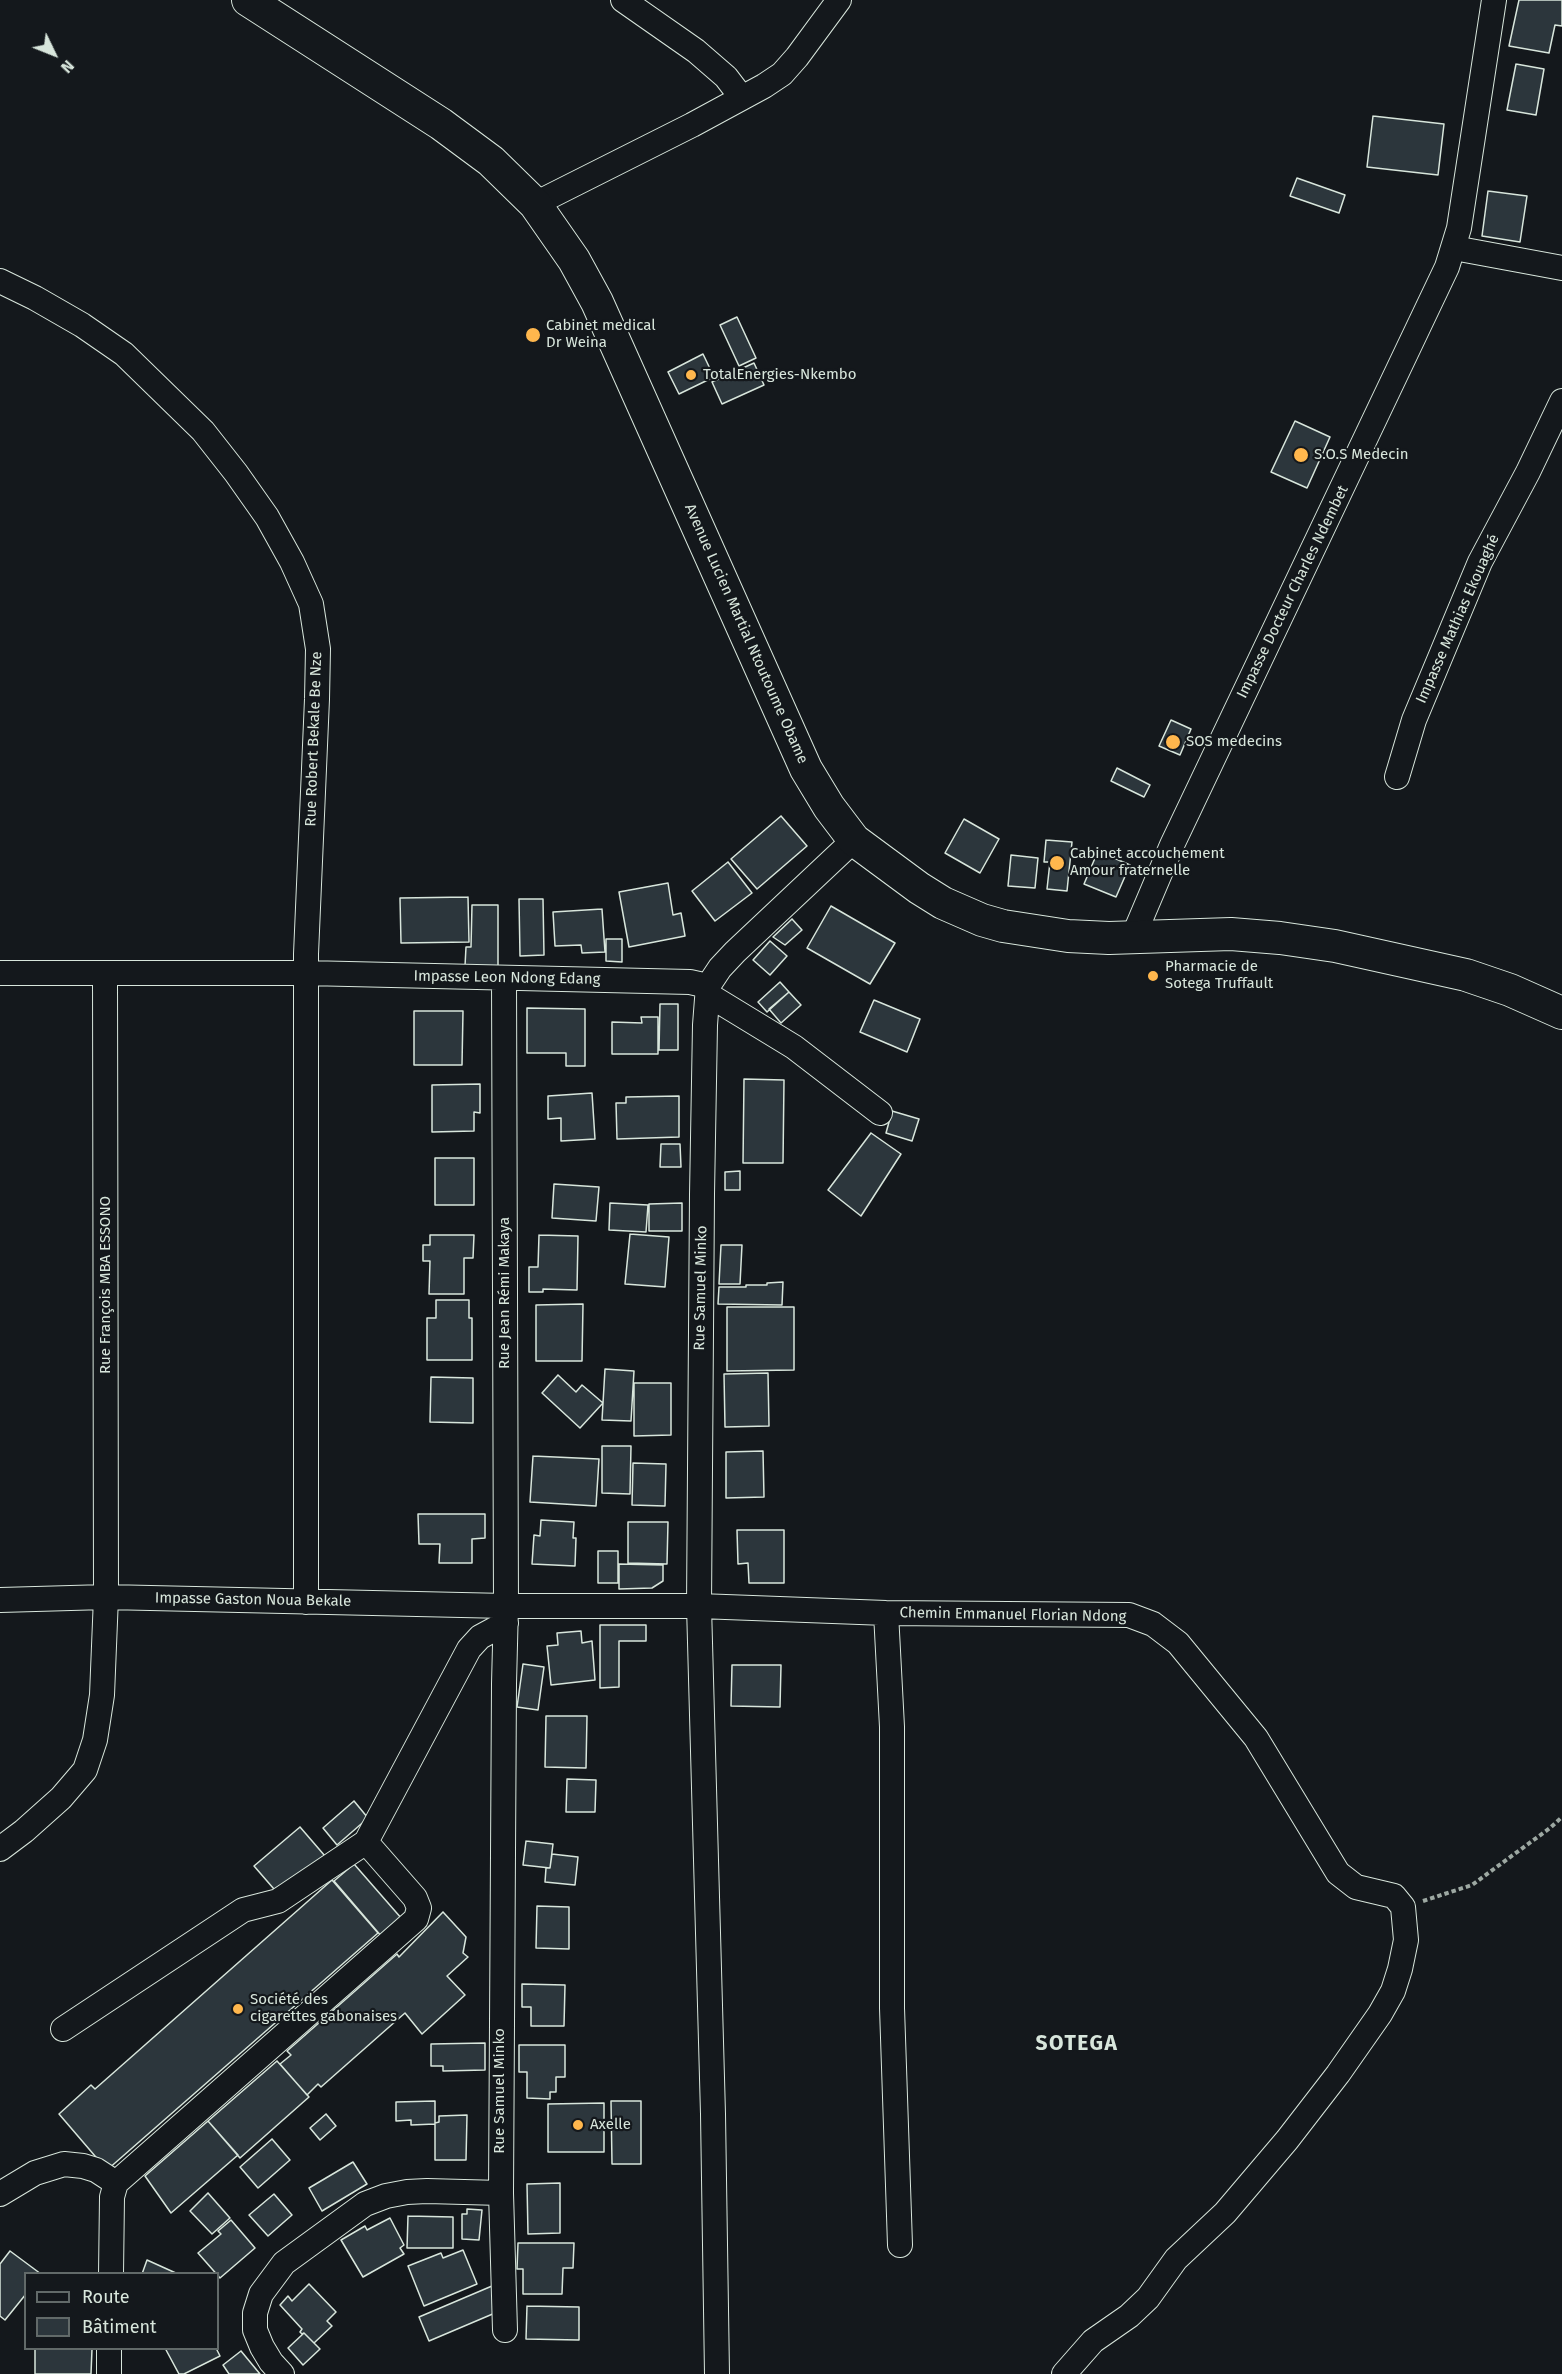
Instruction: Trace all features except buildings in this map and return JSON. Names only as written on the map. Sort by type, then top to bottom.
[{"type":"main road","name":"Avenue Lucien Martial Ntoutoume Obame","points":[[248,0],[441,124],[491,160],[535,204],[574,260],[597,302],[806,770],[829,807],[854,840],[943,903],[982,920],[1022,930],[1068,936],[1231,934],[1335,946],[1466,975],[1510,990],[1562,1013]]},
{"type":"street","points":[[623,0],[696,51],[726,77],[742,98]]},
{"type":"street","points":[[535,204],[742,98],[782,74],[839,0]]},
{"type":"street","name":"Impasse Docteur Charles Ndembet","points":[[1133,937],[1168,854],[1430,305],[1454,248],[1494,0]]},
{"type":"street","points":[[1454,248],[1562,268]]},
{"type":"street","name":"Rue Robert Bekale Be Nze","points":[[0,281],[35,297],[124,354],[195,423],[236,473],[267,517],[307,594],[313,616],[318,649],[318,669],[306,973],[306,1602]]},
{"type":"street","name":"Impasse Mathias Ekouaghé","points":[[1397,777],[1414,720],[1480,562],[1528,472],[1562,401]]},
{"type":"street","points":[[854,840],[735,952],[720,968],[708,990],[794,1047],[880,1113]]},
{"type":"street","name":"Impasse Leon Ndong Edang","points":[[0,974],[306,973],[690,982],[708,990]]},
{"type":"street","name":"Rue François MBA ESSONO","points":[[0,1849],[61,1798],[85,1770],[95,1740],[102,1695],[106,1597],[105,974]]},
{"type":"street","name":"Rue Jean Rémi Makaya","points":[[504,979],[506,1615]]},
{"type":"street","name":"Rue Samuel Minko","points":[[708,990],[702,1194],[699,1606],[713,2114],[717,2374]]},
{"type":"street","name":"Impasse Gaston Noua Bekale","points":[[0,1600],[106,1597],[306,1602],[506,1615]]},
{"type":"street","points":[[63,2029],[243,1910],[278,1901],[366,1842],[469,1649],[506,1615],[699,1606]]},
{"type":"street","name":"Chemin Emmanuel Florian Ndong","points":[[699,1606],[886,1613],[1129,1615],[1153,1624],[1178,1643],[1256,1738],[1338,1873],[1356,1887],[1394,1896],[1403,1907]]},
{"type":"street","points":[[886,1613],[892,1727],[892,2008],[900,2245]]},
{"type":"street","name":"Rue Samuel Minko","points":[[505,2330],[501,2193],[506,1615]]},
{"type":"street","points":[[111,2272],[112,2197],[116,2183],[416,1919],[419,1908],[415,1898],[366,1842]]},
{"type":"street","points":[[1064,2374],[1093,2341],[1129,2316],[1148,2298],[1176,2259],[1225,2213],[1287,2140],[1338,2074],[1380,2014],[1393,1991],[1406,1940],[1403,1907]]},
{"type":"street","points":[[0,2194],[35,2173],[64,2164],[90,2168],[116,2183]]},
{"type":"street","points":[[282,2374],[262,2347],[255,2330],[255,2313],[261,2294],[284,2264],[365,2204],[386,2196],[428,2191],[501,2193]]},
{"type":"street","points":[[109,2350],[109,2374]]},
{"type":"path","points":[[1403,1907],[1472,1885],[1562,1817]]},
{"type":"place","name":"Cabinet medical Dr Weina","points":[[533,335]]},
{"type":"place","name":"TotalEnergies-Nkembo","points":[[691,375]]},
{"type":"place","name":"S.O.S Medecin","points":[[1301,455]]},
{"type":"place","name":"SOS medecins","points":[[1173,742]]},
{"type":"place","name":"Cabinet accouchement Amour fraternelle","points":[[1057,863]]},
{"type":"place","name":"Pharmacie de Sotega Truffault","points":[[1153,976]]},
{"type":"place","name":"Société des cigarettes gabonaises","points":[[238,2009]]},
{"type":"place","name":"Axelle","points":[[578,2125]]},
{"type":"district","name":"SOTEGA","points":[[1077,2044]]}]
